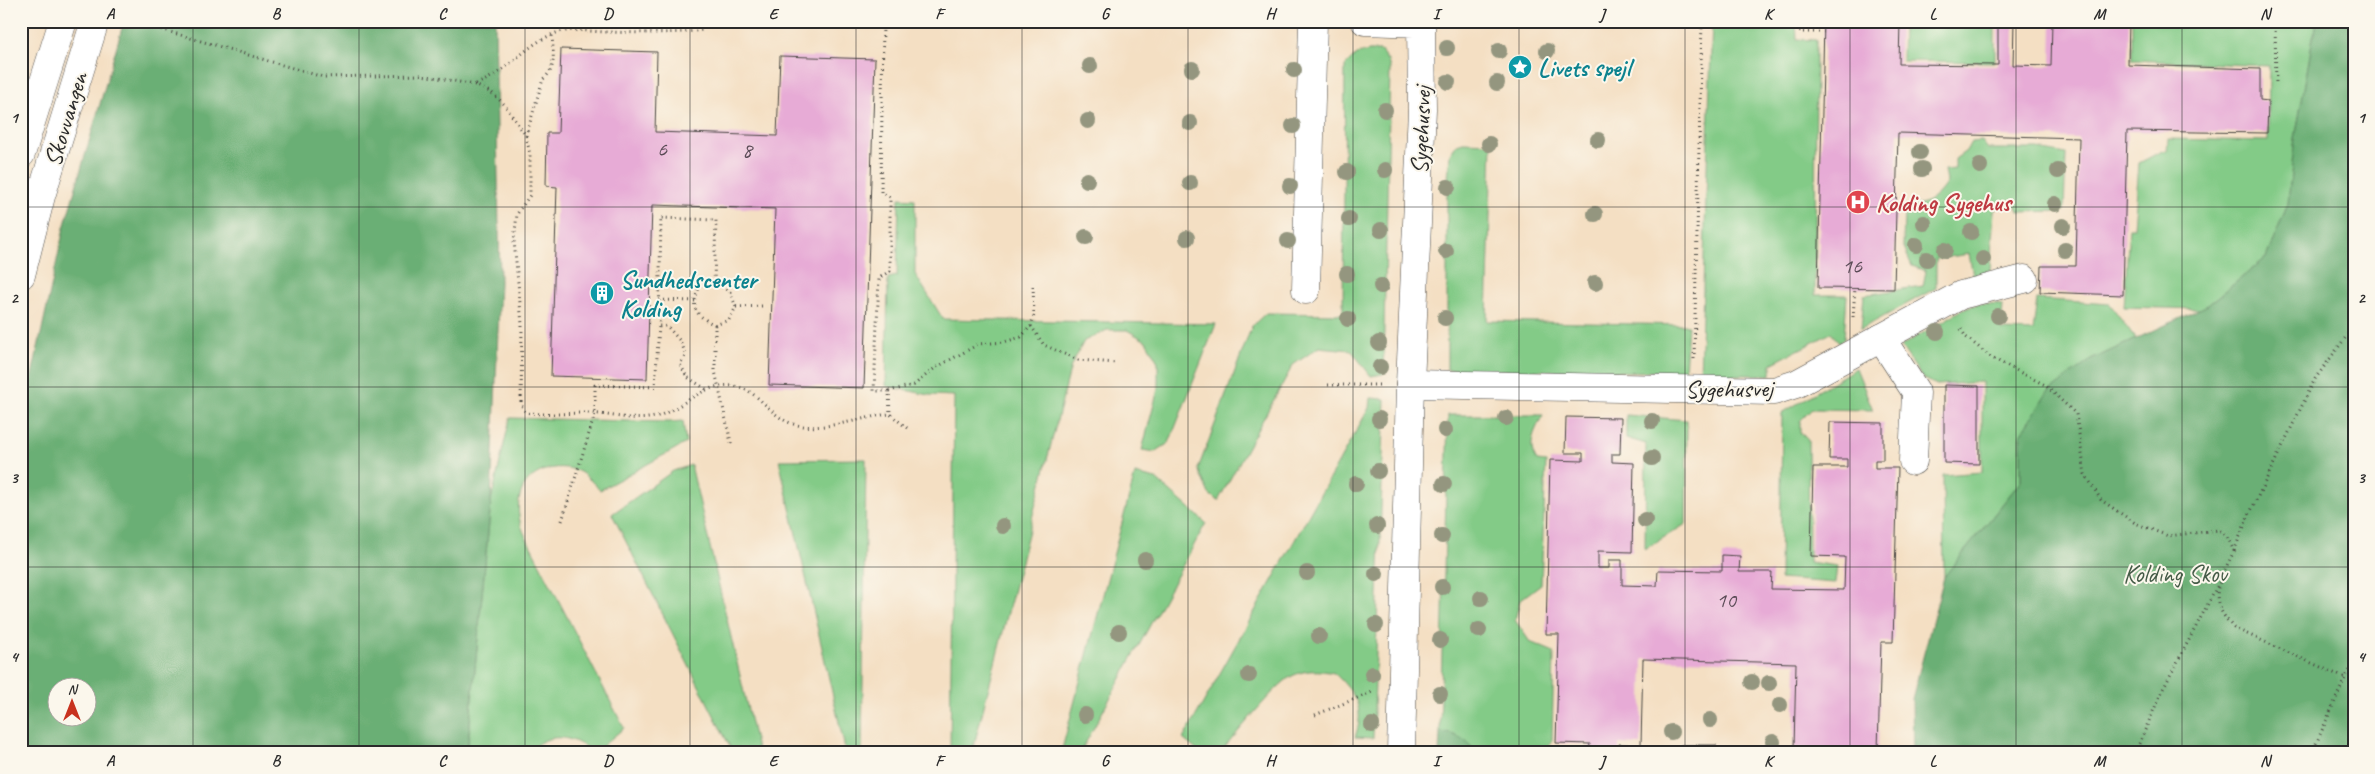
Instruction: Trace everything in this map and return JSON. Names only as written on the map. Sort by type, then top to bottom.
[{"type":"street","name":"Skovvangen","points":[[21,154],[63,21]]},
{"type":"street","name":"Skovvangen","points":[[21,275],[41,196],[95,21]]},
{"type":"street","points":[[1306,290],[1313,21]]},
{"type":"street","name":"Sygehusvej","points":[[1365,21],[1421,23],[1422,109],[1410,384],[1401,753]]},
{"type":"street","name":"Sygehusvej","points":[[1410,384],[1774,390],[1796,384],[1961,295],[2024,279]]},
{"type":"street","points":[[1881,338],[1916,392],[1914,462]]},
{"type":"path","points":[[134,21],[323,77],[422,75],[475,85],[492,93],[504,104],[526,136],[530,154],[530,195],[517,214],[514,241],[522,324],[522,408],[525,412],[553,416],[594,414],[643,418],[656,417],[673,410],[706,389],[735,386],[749,392],[788,422],[819,426],[890,414]]},
{"type":"path","points":[[883,21],[881,192],[890,197],[890,271],[879,278],[874,391],[914,385],[935,368],[979,344],[1004,342],[1021,337],[1031,326],[1034,315],[1033,285]]},
{"type":"path","points":[[1693,389],[1702,21]]},
{"type":"path","points":[[1799,21],[1799,32],[1824,32]]},
{"type":"path","points":[[2275,21],[2276,86]]},
{"type":"path","points":[[475,85],[490,80],[539,42],[552,35],[577,31],[672,34],[704,30]]},
{"type":"path","points":[[526,136],[543,80],[550,74],[553,67],[552,35]]},
{"type":"path","points":[[562,521],[594,414],[595,385],[655,386],[659,326],[661,218],[716,220],[714,282]]},
{"type":"path","points":[[714,282],[730,292],[736,307],[729,320],[715,325],[702,318],[695,311],[695,301],[701,283],[714,282]]},
{"type":"path","points":[[659,300],[695,301]]},
{"type":"path","points":[[1943,304],[1966,337],[1992,358],[2045,385],[2076,414],[2085,474],[2101,500],[2135,523],[2168,536],[2218,530],[2227,536],[2234,551]]},
{"type":"path","points":[[736,307],[764,306]]},
{"type":"path","points":[[715,325],[715,371],[732,447]]},
{"type":"path","points":[[659,326],[667,326],[681,342],[686,355],[680,364],[687,378],[706,389]]},
{"type":"path","points":[[1031,326],[1044,345],[1078,360],[1116,363]]},
{"type":"path","points":[[2135,753],[2162,691],[2222,577],[2246,519],[2315,379],[2354,326]]},
{"type":"path","points":[[1328,385],[1410,384]]},
{"type":"path","points":[[889,390],[890,414],[907,428]]},
{"type":"path","points":[[2222,577],[2216,601],[2224,617],[2234,628],[2345,678]]},
{"type":"path","points":[[2312,753],[2345,678],[2353,667]]},
{"type":"path","points":[[1314,715],[1372,692]]},
{"type":"green space","points":[[124,21],[495,21],[500,282],[491,501],[467,753],[21,753],[21,435],[29,389],[64,228]]},
{"type":"green space","points":[[1712,21],[1796,21],[1797,39],[1816,40],[1815,295],[1847,295],[1844,339],[1839,342],[1831,333],[1771,364],[1771,375],[1700,375]]},
{"type":"green space","points":[[1903,21],[1995,21],[1995,62],[1902,61]]},
{"type":"green space","points":[[2132,21],[2316,21],[2294,145],[2288,204],[2266,258],[2208,305],[2200,309],[2124,307],[2129,228],[2134,228],[2139,163],[2162,151],[2167,151],[2168,139],[2268,141],[2269,66],[2132,60]]},
{"type":"green space","name":"Kolding Skov","points":[[2316,21],[2354,21],[2354,753],[1913,753],[1912,699],[1944,577],[2021,481],[2021,435],[2047,393],[2091,360],[2208,305],[2266,258],[2288,204],[2294,145]]},
{"type":"green space","points":[[1381,51],[1388,61],[1390,69],[1383,374],[1371,376],[1351,350],[1319,347],[1293,365],[1218,501],[1209,494],[1198,469],[1252,326],[1266,313],[1343,314],[1345,66],[1357,54]]},
{"type":"green space","points":[[1982,141],[1988,149],[2038,149],[2066,154],[2064,211],[2019,212],[2015,205],[2003,203],[1994,211],[1990,270],[1973,275],[1969,254],[1936,259],[1936,288],[1861,329],[1864,295],[1923,286],[1926,271],[1912,266],[1903,246],[1904,215],[1912,213],[1912,205],[1924,203],[1937,195],[1947,182],[1945,170],[1955,169],[1955,159],[1966,151],[1971,142]]},
{"type":"green space","points":[[1463,142],[1492,143],[1487,321],[1688,325],[1685,372],[1447,370],[1447,191],[1450,154],[1457,144]]},
{"type":"green space","points":[[899,198],[915,199],[915,274],[943,319],[1216,324],[1169,443],[1155,452],[1142,450],[1158,389],[1158,362],[1146,341],[1127,330],[1107,330],[1084,341],[1071,366],[972,753],[950,753],[954,396],[929,395],[886,386],[888,278],[897,276]]},
{"type":"green space","points":[[2037,299],[2110,304],[2136,339],[2091,360],[2021,435],[2021,481],[1944,577],[1943,475],[1982,472],[1982,382],[1937,385],[1923,379],[1901,346],[1967,307],[1980,304],[2003,305],[2001,330],[2033,331]]},
{"type":"green space","points":[[1856,368],[1873,410],[1812,409],[1800,421],[1800,432],[1808,440],[1809,562],[1837,566],[1835,583],[1780,579],[1782,413]]},
{"type":"green space","points":[[1370,398],[1385,399],[1373,738],[1355,737],[1358,727],[1358,709],[1352,694],[1341,680],[1334,673],[1308,671],[1292,676],[1275,690],[1220,753],[1200,753],[1183,739],[1369,408]]},
{"type":"green space","points":[[1448,415],[1543,415],[1532,443],[1532,449],[1537,461],[1546,462],[1541,584],[1520,600],[1515,620],[1530,642],[1554,652],[1552,742],[1540,753],[1475,753],[1472,747],[1440,732]]},
{"type":"green space","points":[[1626,415],[1687,420],[1686,524],[1645,549],[1646,444],[1626,438]]},
{"type":"green space","points":[[510,418],[683,421],[686,443],[600,490],[580,472],[571,469],[553,468],[529,480],[523,487],[520,496],[520,523],[524,532],[624,728],[594,753],[569,739],[555,738],[537,744],[525,753],[467,753],[491,501]]},
{"type":"green space","points":[[866,459],[862,753],[846,753],[779,460]]},
{"type":"green space","points":[[691,465],[758,753],[733,753],[612,514],[673,471]]},
{"type":"green space","points":[[1135,474],[1156,479],[1206,523],[1080,753],[1061,753]]},
{"type":"green space","points":[[1440,732],[1451,734],[1464,740],[1475,753],[1439,753]]},
{"type":"building","name":"Kolding Sygehus","points":[[1824,21],[1900,21],[1899,64],[1998,65],[1998,21],[2014,21],[2013,65],[2051,66],[2052,21],[2129,21],[2128,65],[2260,69],[2260,100],[2268,101],[2267,133],[2127,131],[2123,295],[2040,292],[2041,266],[2076,266],[2079,138],[1898,133],[1894,289],[1818,288]]},
{"type":"building","name":"Sundhedscenter Kolding","points":[[561,49],[657,52],[655,132],[777,136],[780,56],[875,59],[864,388],[769,385],[775,209],[652,205],[647,379],[551,376],[557,187],[546,186],[547,133],[558,133]]},
{"type":"building","points":[[1944,385],[1979,386],[1979,464],[1944,463]]},
{"type":"building","points":[[1566,417],[1621,418],[1620,454],[1612,454],[1612,462],[1634,463],[1632,552],[1598,551],[1598,568],[1609,568],[1609,560],[1622,560],[1622,585],[1657,586],[1658,570],[1722,571],[1722,555],[1740,556],[1739,572],[1772,572],[1771,589],[1844,590],[1845,557],[1811,556],[1813,467],[1847,467],[1847,459],[1829,459],[1830,422],[1883,423],[1883,460],[1875,460],[1875,468],[1898,468],[1893,642],[1881,642],[1878,750],[1857,749],[1857,753],[1826,753],[1826,749],[1794,748],[1796,663],[1643,659],[1641,745],[1619,744],[1619,753],[1589,753],[1590,744],[1556,743],[1559,634],[1546,634],[1550,460],[1583,461],[1583,453],[1565,453]]},
{"type":"building","points":[[1681,745],[1716,745],[1716,753],[1681,753]]},
{"type":"place","name":"Livets spejl","points":[[1520,67]]},
{"type":"place","name":"Kolding Sygehus","points":[[1858,202]]},
{"type":"place","name":"Sundhedscenter Kolding","points":[[602,293]]}]
